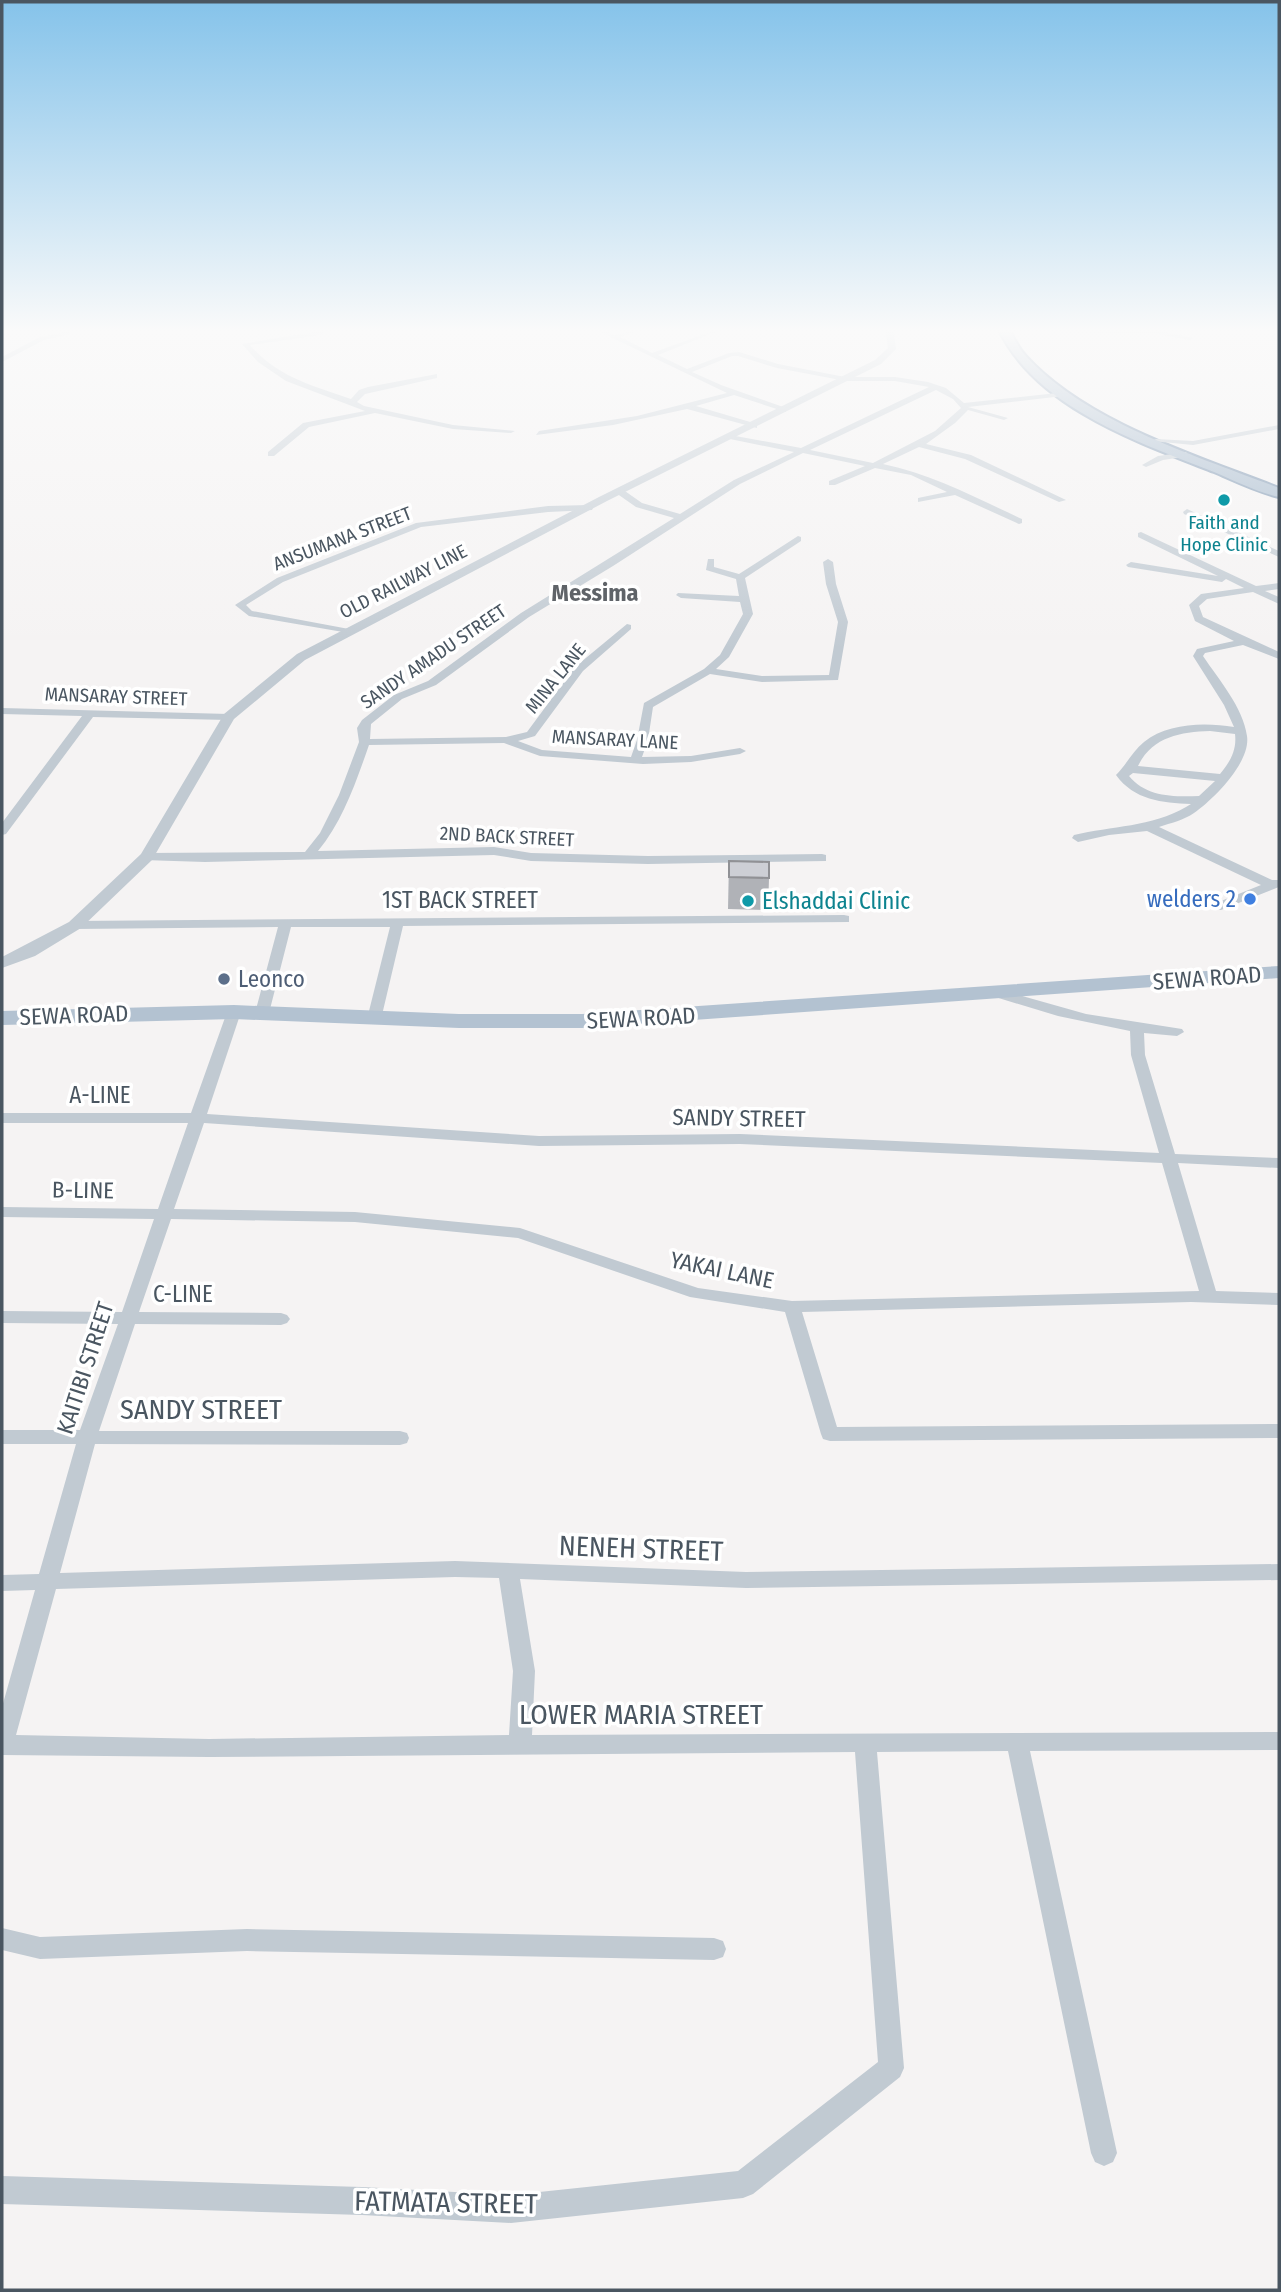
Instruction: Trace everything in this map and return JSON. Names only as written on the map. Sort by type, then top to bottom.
[{"type":"highway","points":[[1144,435],[1279,493]]},
{"type":"main road","name":"SEWA ROAD","points":[[2,1018],[234,1012],[375,1015],[459,1021],[595,1020],[1279,972]]},
{"type":"street","points":[[271,454],[294,435]]},
{"type":"street","points":[[619,491],[625,499],[641,506],[681,517],[737,482],[835,435]]},
{"type":"street","points":[[832,483],[879,463],[932,435]]},
{"type":"street","points":[[1156,441],[1194,443],[1237,435]]},
{"type":"street","points":[[733,436],[879,463],[913,472],[1019,522]]},
{"type":"street","name":"OLD RAILWAY LINE","points":[[2,963],[29,952],[75,925],[148,857],[229,717],[283,670],[345,631],[733,436]]},
{"type":"street","points":[[916,444],[968,457],[1062,500]]},
{"type":"street","points":[[1146,465],[1161,458],[1186,454]]},
{"type":"street","points":[[922,500],[957,492]]},
{"type":"street","name":"ANSUMANA STREET","points":[[345,631],[248,613],[240,605],[280,580],[419,525],[548,509],[589,508]]},
{"type":"street","points":[[1186,512],[1279,554]]},
{"type":"street","name":"SANDY AMADU STREET","points":[[308,856],[331,825],[365,742],[364,725],[398,697],[432,683],[525,615],[681,517]]},
{"type":"street","points":[[1141,535],[1173,553],[1279,601]]},
{"type":"street","points":[[711,561],[709,568],[740,577],[798,539]]},
{"type":"street","points":[[708,671],[762,679],[834,678],[843,622],[831,584],[828,562]]},
{"type":"street","points":[[1130,565],[1245,584]]},
{"type":"street","points":[[635,759],[642,750],[642,727],[648,705],[708,671],[724,657],[748,614],[742,598],[740,577]]},
{"type":"street","points":[[1279,586],[1204,596],[1194,605],[1199,619],[1279,656]]},
{"type":"street","points":[[681,595],[742,598]]},
{"type":"street","name":"MINA LANE","points":[[505,740],[531,734],[579,669],[626,627]]},
{"type":"street","points":[[1078,838],[1149,827],[1173,818],[1204,800],[1222,778],[1243,742],[1229,704],[1198,656],[1201,651],[1244,642]]},
{"type":"street","name":"MANSARAY STREET","points":[[2,711],[229,717]]},
{"type":"street","points":[[2,831],[91,712]]},
{"type":"street","points":[[1204,800],[1145,794],[1126,782],[1122,775],[1131,769],[1138,754],[1163,736],[1205,726],[1240,731]]},
{"type":"street","name":"MANSARAY LANE","points":[[365,742],[505,740],[540,753],[635,759],[691,759],[740,751]]},
{"type":"street","points":[[1131,769],[1222,778]]},
{"type":"street","points":[[1155,796],[1173,818]]},
{"type":"street","points":[[1149,827],[1276,883]]},
{"type":"street","name":"2ND BACK STREET","points":[[148,857],[308,856],[494,850],[531,857],[648,860],[822,858]]},
{"type":"street","points":[[1221,906],[1276,883]]},
{"type":"street","name":"1ST BACK STREET","points":[[75,925],[398,920],[844,919]]},
{"type":"street","points":[[375,1015],[398,920]]},
{"type":"street","points":[[262,1013],[286,922]]},
{"type":"street","points":[[997,993],[1048,1011],[1137,1029],[1177,1032]]},
{"type":"street","name":"KAITIBI STREET","points":[[2,1744],[88,1436],[126,1319],[199,1118],[234,1012]]},
{"type":"street","points":[[1137,1029],[1138,1055],[1209,1296]]},
{"type":"street","name":"A-LINE","points":[[2,1118],[199,1118]]},
{"type":"street","name":"SANDY STREET","points":[[199,1118],[538,1141],[740,1139],[1279,1163]]},
{"type":"street","name":"B-LINE","points":[[2,1212],[164,1214]]},
{"type":"street","name":"YAKAI LANE","points":[[164,1214],[355,1217],[520,1233],[696,1293],[792,1307],[1209,1296],[1279,1299]]},
{"type":"street","points":[[792,1307],[830,1434],[1279,1432]]},
{"type":"street","name":"C-LINE","points":[[2,1317],[281,1319]]},
{"type":"street","name":"SANDY STREET","points":[[2,1437],[400,1438]]},
{"type":"street","name":"NENEH STREET","points":[[2,1583],[455,1569],[746,1580],[1279,1572]]},
{"type":"street","points":[[508,1571],[520,1744]]},
{"type":"street","name":"LOWER MARIA STREET","points":[[2,1744],[209,1748],[1279,1741]]},
{"type":"street","name":"FATMATA STREET","points":[[2,2190],[348,2200],[511,2209],[743,2184],[891,2068],[865,1743]]},
{"type":"street","points":[[1017,1743],[1104,2152]]},
{"type":"street","points":[[2,1939],[40,1948],[247,1940],[714,1949]]},
{"type":"building","points":[[729,861],[769,862],[769,878],[729,877]]},
{"type":"place","name":"Faith and Hope Clinic","points":[[1224,500]]},
{"type":"place","name":"welders 2","points":[[1250,899]]},
{"type":"place","name":"Elshaddai Clinic","points":[[748,901]]},
{"type":"place","name":"Leonco","points":[[224,979]]},
{"type":"district","name":"Messima","points":[[595,593]]}]
